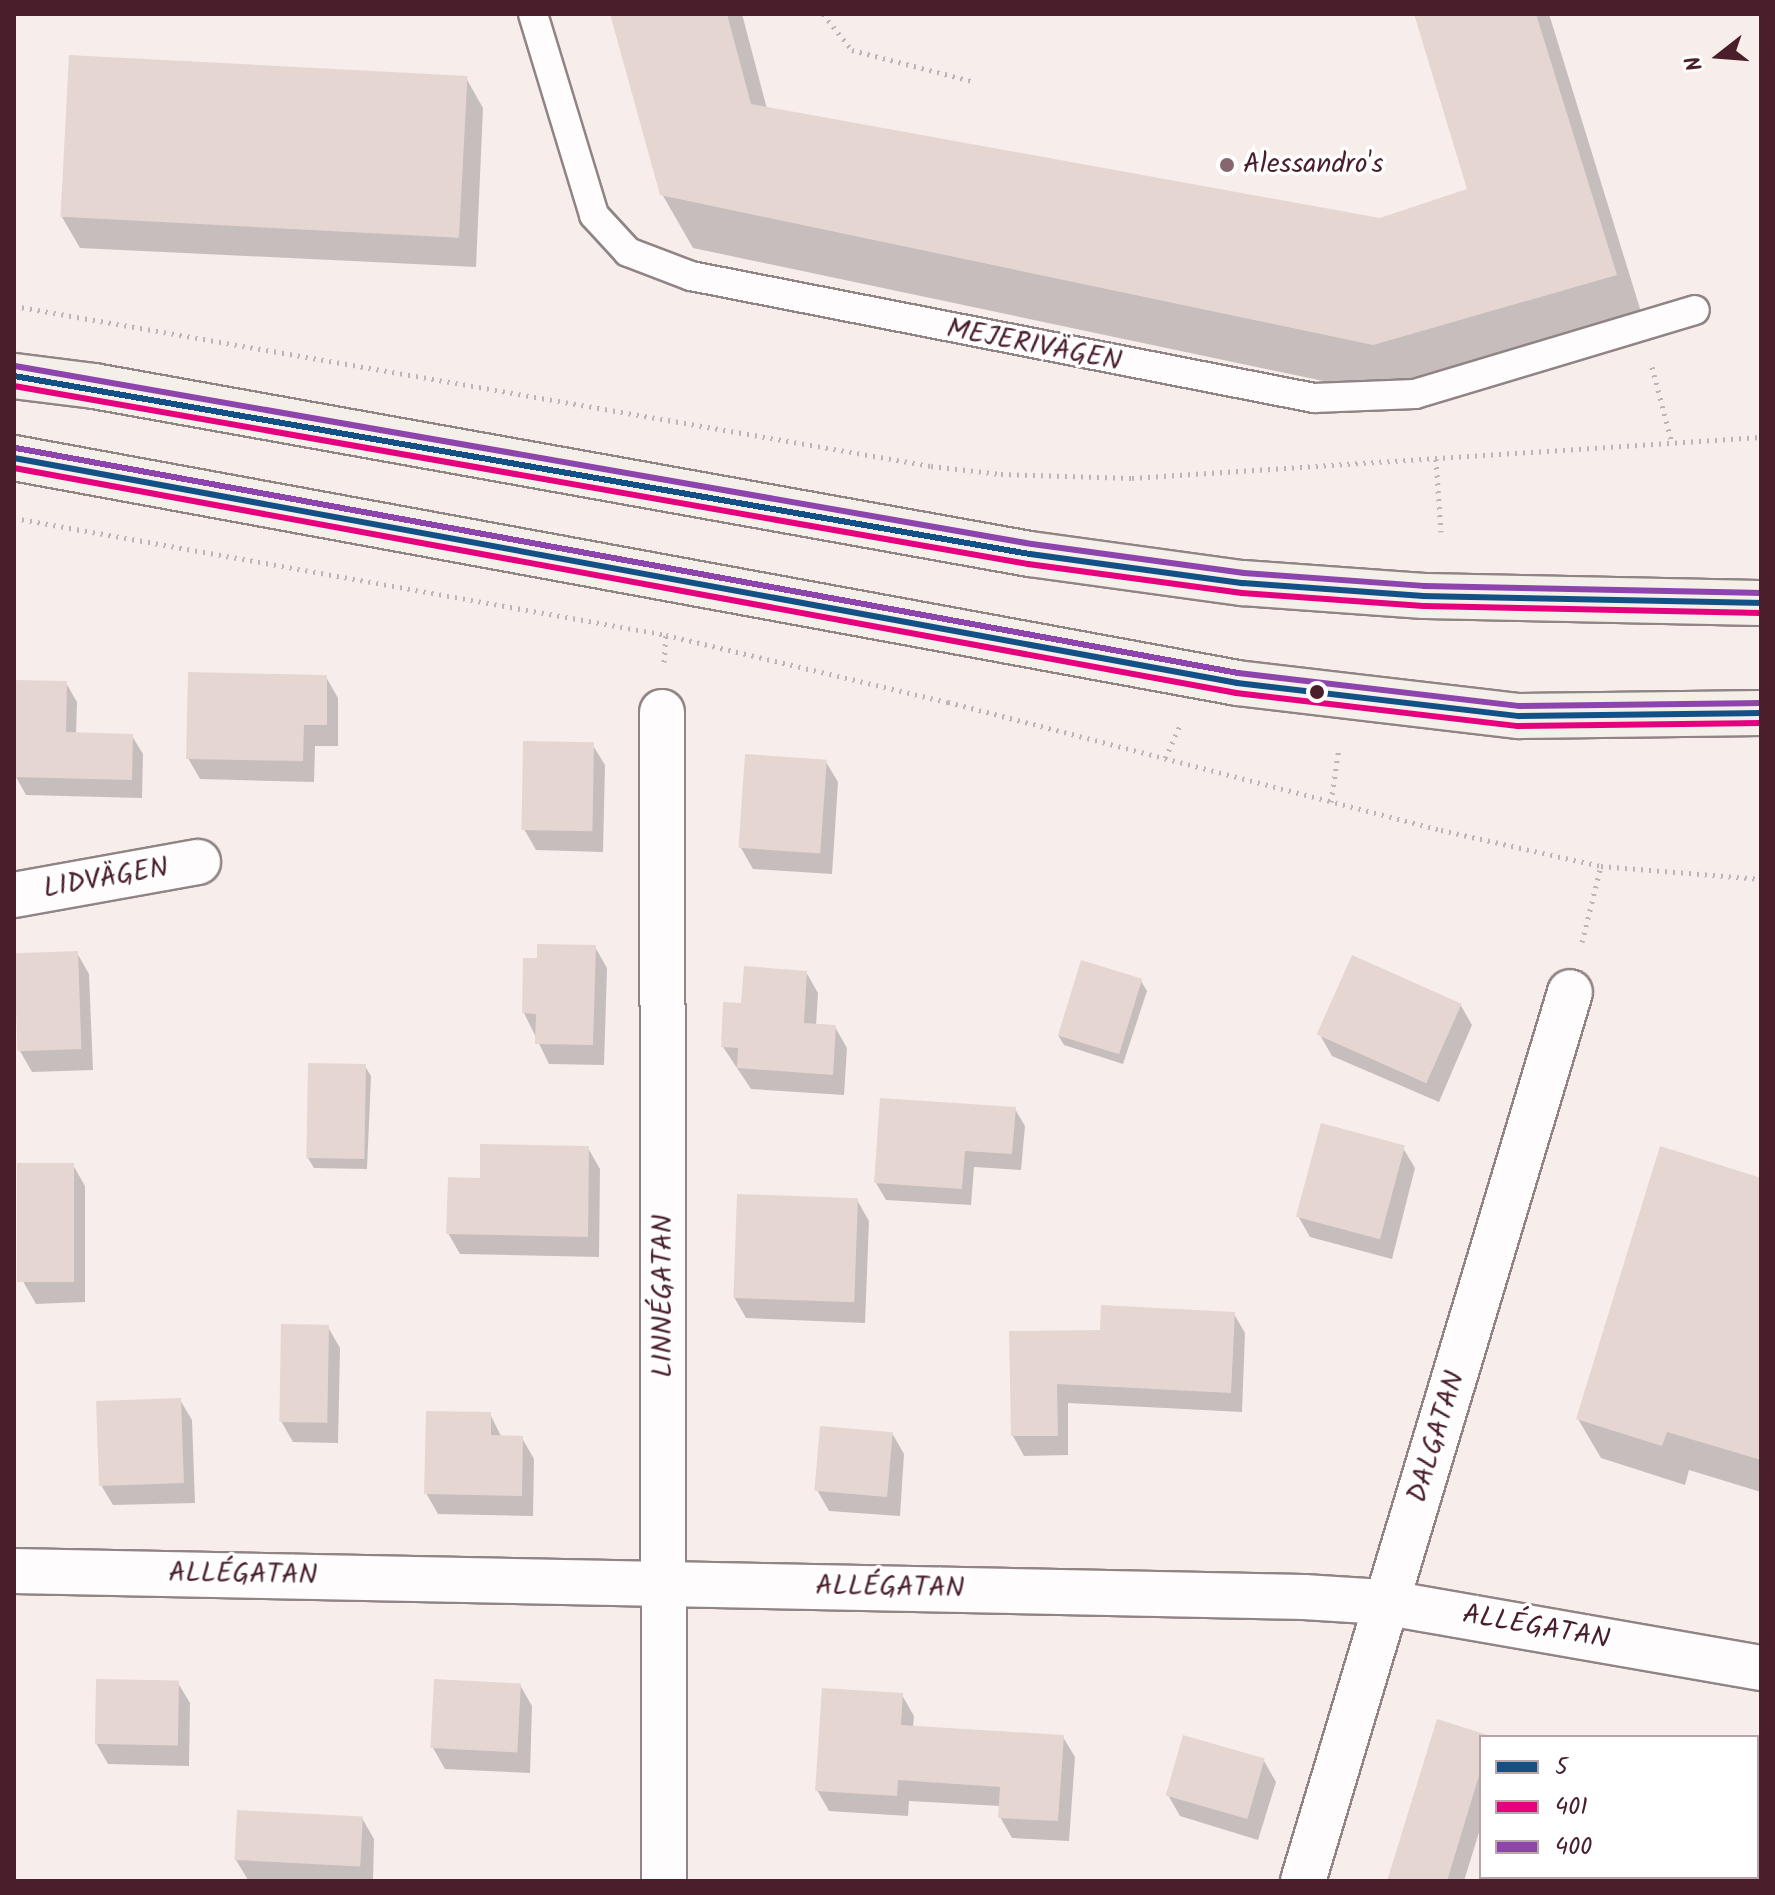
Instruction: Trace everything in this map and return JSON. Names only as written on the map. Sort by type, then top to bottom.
[{"type":"main road","points":[[14,376],[94,386],[1030,554],[1243,583],[1424,596],[1761,603]]},
{"type":"main road","points":[[14,458],[1237,683],[1519,716],[1761,713]]},
{"type":"street","name":"LINNÉGATAN","points":[[662,712],[667,1584],[664,1881]]},
{"type":"street","name":"LIDVÄGEN","points":[[14,895],[198,862]]},
{"type":"street","name":"DALGATAN","points":[[1303,1881],[1383,1602],[1570,992]]},
{"type":"street","name":"ALLÉGATAN","points":[[14,1571],[1383,1602],[1761,1668]]},
{"type":"lane","name":"MEJERIVÄGEN","points":[[533,14],[594,215],[628,252],[677,272],[948,330],[1314,398],[1415,394],[1695,310]]},
{"type":"path","points":[[823,14],[852,50],[972,81]]},
{"type":"path","points":[[14,306],[945,468],[1132,478],[1761,437]]},
{"type":"path","points":[[1641,327],[1672,443]]},
{"type":"path","points":[[1436,459],[1441,532]]},
{"type":"path","points":[[14,518],[666,635],[1331,802],[1601,866],[1761,879]]},
{"type":"path","points":[[1165,758],[1185,716]]},
{"type":"path","points":[[1331,802],[1339,743]]},
{"type":"path","points":[[1570,992],[1601,866]]},
{"type":"building","points":[[610,14],[727,14],[751,104],[1380,218],[1467,189],[1414,14],[1536,14],[1617,275],[1373,345],[660,195]]},
{"type":"building","points":[[69,55],[467,76],[459,238],[61,217]]},
{"type":"building","points":[[188,672],[327,675],[327,725],[304,725],[303,761],[186,759]]},
{"type":"building","points":[[15,680],[67,681],[66,732],[133,734],[132,780],[14,777]]},
{"type":"building","points":[[523,741],[594,742],[592,831],[521,830]]},
{"type":"building","points":[[745,754],[827,760],[820,853],[738,848]]},
{"type":"building","points":[[537,944],[596,945],[593,1045],[535,1044],[536,1014],[522,1013],[523,958],[537,958]]},
{"type":"building","points":[[78,951],[81,1049],[17,1051],[14,953]]},
{"type":"building","points":[[1352,955],[1462,1004],[1426,1083],[1317,1034]]},
{"type":"building","points":[[1081,960],[1142,979],[1119,1054],[1058,1036]]},
{"type":"building","points":[[744,966],[807,971],[804,1023],[836,1025],[833,1075],[737,1068],[738,1048],[721,1047],[723,1002],[741,1003]]},
{"type":"building","points":[[308,1063],[366,1064],[364,1159],[306,1158]]},
{"type":"building","points":[[880,1098],[1016,1107],[1012,1154],[965,1151],[962,1189],[874,1183]]},
{"type":"building","points":[[1321,1123],[1405,1146],[1380,1239],[1296,1217]]},
{"type":"building","points":[[480,1144],[589,1146],[588,1237],[446,1234],[448,1177],[480,1178]]},
{"type":"building","points":[[1660,1146],[1761,1178],[1761,1460],[1667,1432],[1662,1446],[1576,1419]]},
{"type":"building","points":[[17,1163],[74,1163],[74,1282],[17,1282]]},
{"type":"building","points":[[737,1194],[858,1198],[854,1302],[733,1298]]},
{"type":"building","points":[[1101,1305],[1235,1312],[1231,1393],[1057,1384],[1058,1436],[1011,1436],[1009,1331],[1100,1330]]},
{"type":"building","points":[[281,1324],[329,1325],[327,1423],[279,1422]]},
{"type":"building","points":[[181,1398],[184,1483],[99,1486],[96,1401]]},
{"type":"building","points":[[426,1411],[491,1412],[491,1435],[523,1436],[522,1496],[424,1494]]},
{"type":"building","points":[[820,1426],[893,1432],[887,1497],[814,1491]]},
{"type":"building","points":[[96,1679],[179,1680],[178,1745],[95,1744]]},
{"type":"building","points":[[434,1679],[521,1684],[517,1752],[430,1748]]},
{"type":"building","points":[[822,1688],[903,1693],[901,1725],[1064,1735],[1058,1821],[998,1818],[1000,1787],[898,1780],[897,1796],[815,1791]]},
{"type":"building","points":[[1437,1719],[1488,1735],[1479,1735],[1479,1776],[1447,1881],[1387,1881]]},
{"type":"building","points":[[1183,1735],[1265,1758],[1247,1819],[1166,1796]]},
{"type":"building","points":[[237,1810],[363,1817],[360,1867],[234,1860]]},
{"type":"transit line","name":"400","points":[[15,366],[1032,544],[1244,573],[1424,586],[1761,593]]},
{"type":"transit line","name":"5","points":[[14,376],[1030,554],[1243,583],[1424,596],[1761,603]]},
{"type":"transit line","name":"401","points":[[14,386],[1028,564],[1242,593],[1424,606],[1761,613]]},
{"type":"transit line","name":"400","points":[[16,448],[1238,673],[1520,706],[1761,703]]},
{"type":"transit line","name":"5","points":[[14,458],[1237,683],[1519,716],[1761,713]]},
{"type":"transit line","name":"401","points":[[14,468],[1236,693],[1518,726],[1761,723]]},
{"type":"place","name":"Alessandro's","points":[[1227,165]]}]
